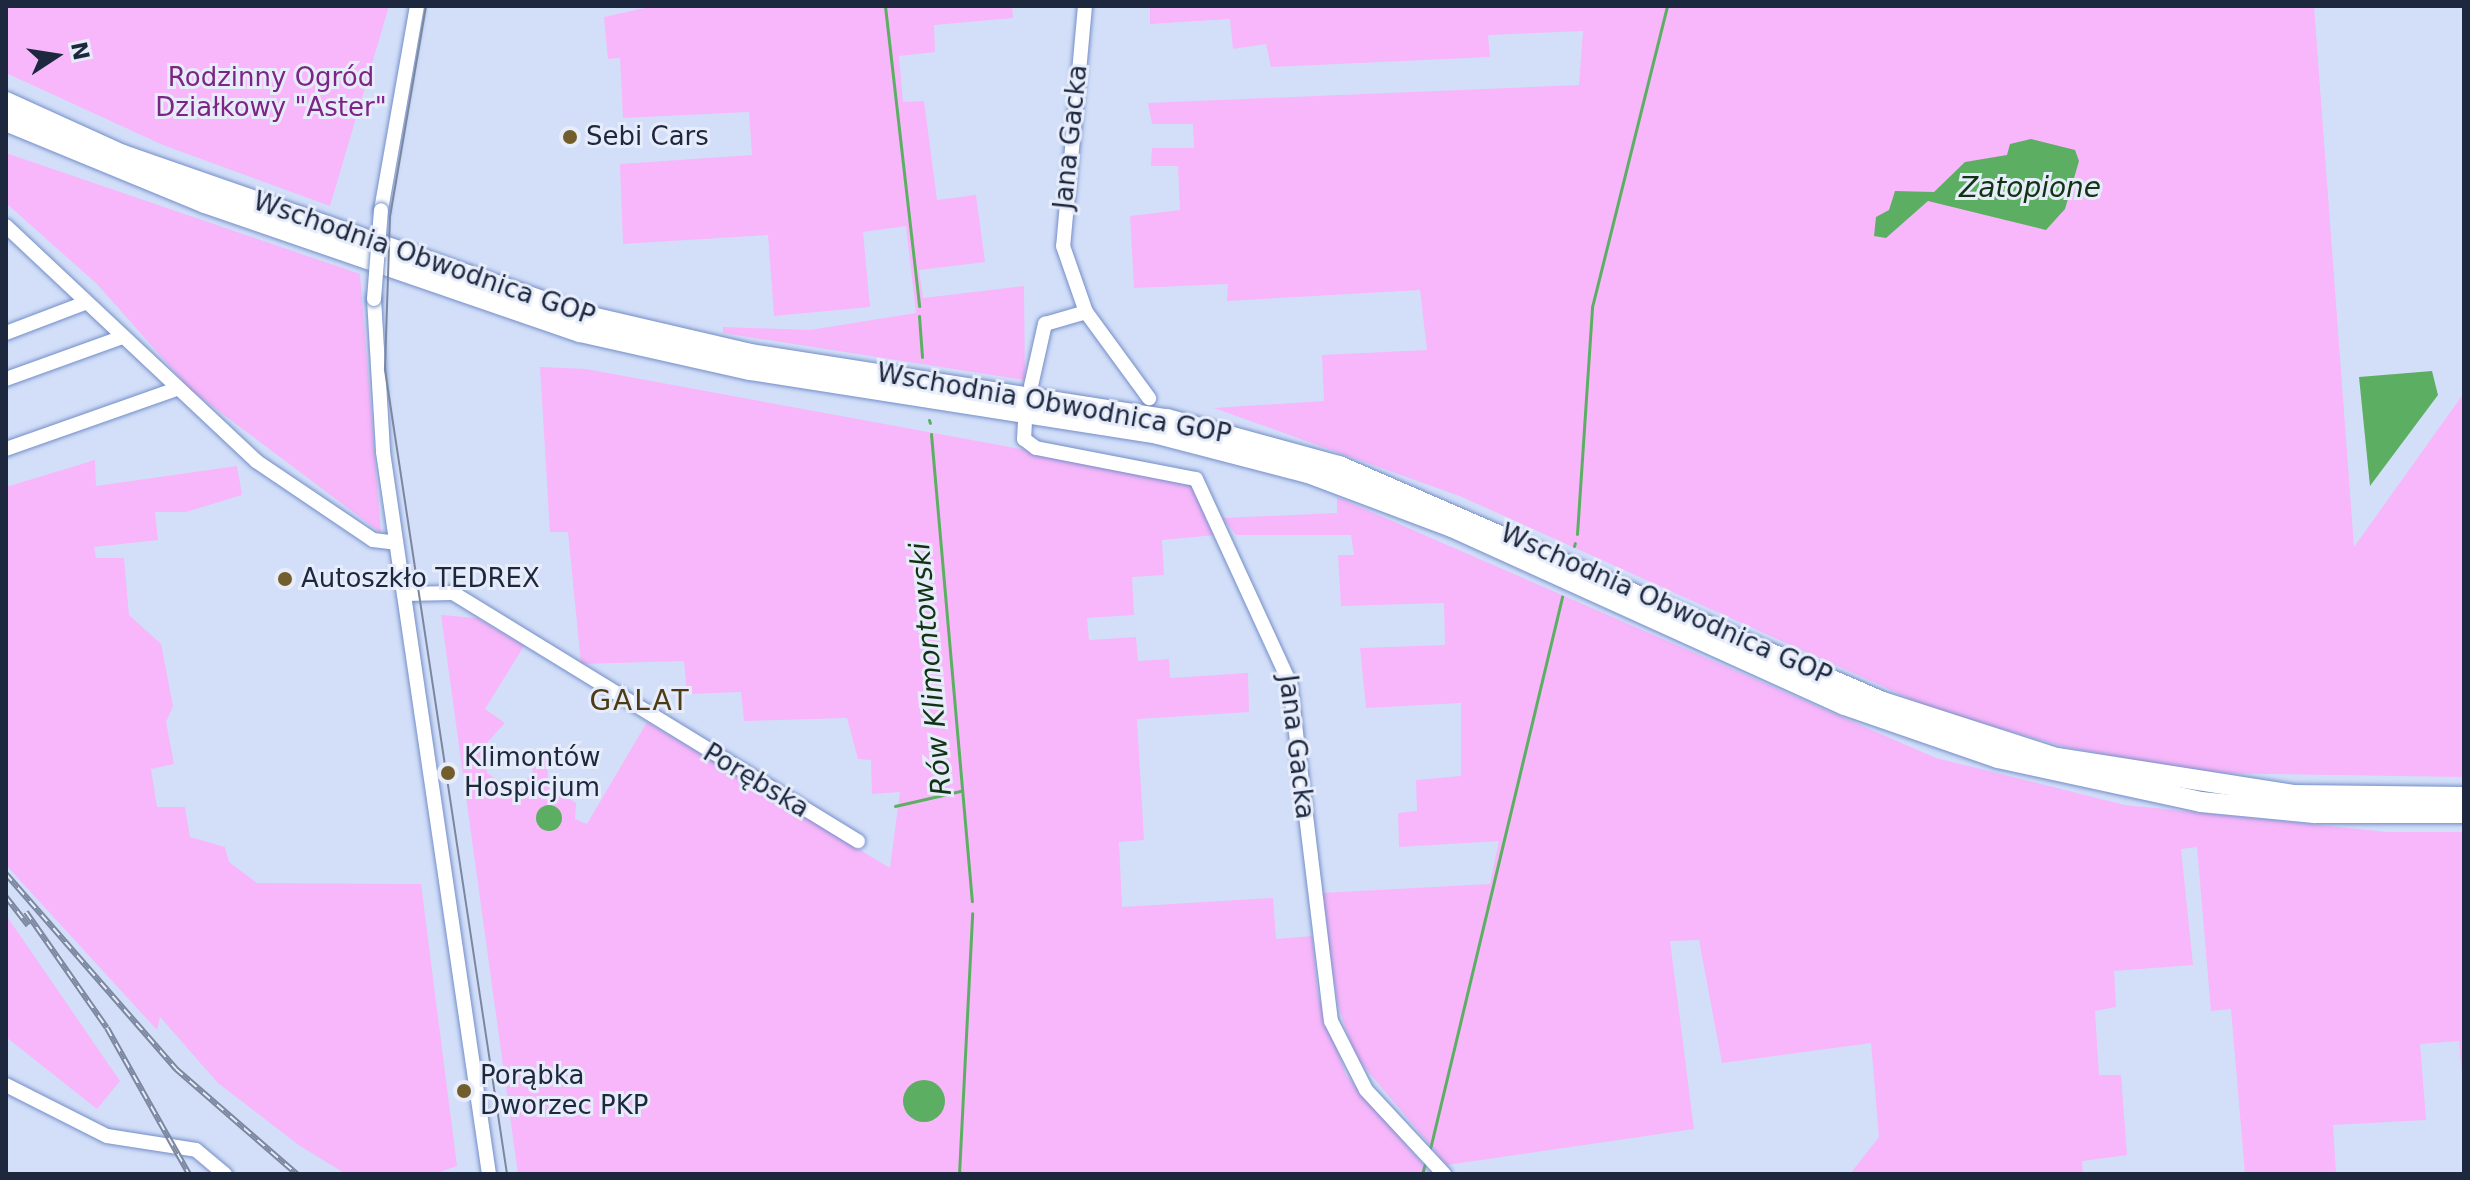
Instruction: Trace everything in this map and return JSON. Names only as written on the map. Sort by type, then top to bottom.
[{"type":"highway","name":"Wschodnia Obwodnica GOP","points":[[6,102],[123,155],[596,319],[750,354],[1167,419],[1339,466],[1880,701],[2003,742],[2193,784],[2426,798],[2464,797]]},
{"type":"highway","name":"Wschodnia Obwodnica GOP","points":[[6,121],[205,203],[580,332],[750,370],[1158,434],[1308,473],[1452,527],[1845,705],[1998,758],[2201,802],[2405,816],[2464,813]]},
{"type":"highway","points":[[2426,798],[2464,787]]},
{"type":"highway","points":[[2405,816],[2464,824]]},
{"type":"street","points":[[417,6],[381,210],[374,299],[377,391],[396,543],[489,1174]]},
{"type":"street","name":"Jana Gacka","points":[[1085,6],[1062,218],[1063,246],[1086,312],[1149,398]]},
{"type":"street","points":[[6,226],[174,390],[330,515],[373,540],[396,543]]},
{"type":"street","points":[[6,333],[85,303]]},
{"type":"street","points":[[1031,386],[1045,324],[1086,312]]},
{"type":"street","points":[[6,379],[120,338]]},
{"type":"street","points":[[6,449],[174,390]]},
{"type":"street","name":"Jana Gacka","points":[[1025,421],[1027,445],[1187,473],[1200,488],[1286,664],[1321,978],[1331,1021],[1359,1080],[1444,1174]]},
{"type":"street","name":"Porębska","points":[[404,594],[453,593],[858,841]]},
{"type":"street","points":[[6,1085],[107,1136],[196,1150],[225,1174]]},
{"type":"green space","name":"Rodzinny Ogród Działkowy \"Aster\"","points":[[6,6],[389,6],[330,206],[163,145],[6,73]]},
{"type":"green space","points":[[654,6],[1012,6],[1013,18],[934,25],[935,52],[899,56],[903,102],[924,101],[937,200],[976,195],[985,262],[919,270],[923,298],[1024,286],[1025,380],[723,333],[723,327],[810,330],[916,313],[906,226],[863,232],[870,307],[774,316],[768,235],[623,244],[620,164],[752,155],[749,112],[623,118],[620,58],[608,59],[604,17]]},
{"type":"green space","points":[[1150,6],[2314,6],[2354,547],[2464,393],[2464,777],[2203,773],[2066,747],[1935,710],[1462,497],[1214,408],[1324,401],[1322,355],[1427,350],[1420,290],[1227,301],[1228,284],[1134,288],[1130,216],[1180,210],[1178,166],[1151,166],[1152,148],[1194,148],[1193,124],[1152,124],[1148,103],[1579,85],[1583,31],[1488,35],[1490,57],[1271,67],[1266,44],[1233,49],[1230,19],[1150,24]]},
{"type":"green space","points":[[6,153],[360,274],[381,533],[191,390],[97,284],[6,203]]},
{"type":"green space","points":[[540,367],[586,369],[1189,480],[1216,535],[1162,540],[1164,575],[1132,577],[1134,615],[1087,618],[1089,640],[1136,637],[1138,661],[1169,659],[1170,678],[1248,673],[1249,712],[1137,719],[1144,840],[1119,842],[1122,907],[1273,898],[1276,939],[1312,936],[1318,995],[1346,1075],[1431,1174],[518,1174],[441,615],[477,618],[524,646],[485,709],[505,723],[483,747],[487,773],[505,785],[525,782],[533,772],[529,756],[547,753],[548,785],[576,803],[575,819],[587,824],[647,722],[890,868],[900,792],[872,794],[871,760],[858,759],[847,718],[744,721],[741,692],[687,694],[684,661],[581,664],[568,532],[550,532]]},
{"type":"green space","points":[[95,460],[96,486],[237,466],[242,495],[186,512],[155,512],[158,540],[94,547],[96,558],[124,558],[129,615],[161,644],[173,706],[166,722],[174,764],[151,769],[157,807],[185,807],[190,837],[225,847],[229,862],[257,883],[421,884],[457,1166],[434,1174],[346,1174],[300,1146],[218,1083],[160,1017],[157,1030],[6,865],[6,487]]},
{"type":"green space","points":[[1337,497],[1936,758],[2125,805],[2387,832],[2464,832],[2464,1102],[2459,1041],[2420,1044],[2426,1120],[2333,1125],[2336,1174],[2245,1174],[2231,1009],[2211,1011],[2197,847],[2181,849],[2193,965],[2114,971],[2116,1007],[2095,1011],[2099,1075],[2121,1075],[2127,1155],[2082,1161],[2083,1174],[1850,1174],[1879,1137],[1871,1043],[1722,1063],[1699,940],[1670,941],[1694,1129],[1447,1165],[1355,1056],[1338,1006],[1321,893],[1490,884],[1499,841],[1399,847],[1398,813],[1417,811],[1416,780],[1461,776],[1461,703],[1366,708],[1360,648],[1445,645],[1444,603],[1341,606],[1338,555],[1354,555],[1351,535],[1236,535],[1223,518],[1337,513]]},
{"type":"green space","points":[[6,915],[120,1081],[97,1109],[6,1037]]},
{"type":"water","name":"Zatopione","points":[[2031,139],[2075,150],[2079,161],[2065,209],[2046,230],[1928,201],[1886,238],[1874,236],[1876,217],[1889,210],[1895,191],[1934,192],[1965,162],[2007,155],[2010,144]]},
{"type":"water","points":[[2432,371],[2438,395],[2370,486],[2359,377]]},
{"type":"water","points":[[549,805],[558,809],[562,818],[558,827],[549,831],[540,827],[536,818],[540,809]]},
{"type":"water","points":[[924,1080],[939,1086],[945,1101],[939,1116],[924,1122],[909,1116],[903,1101],[909,1086]]},
{"type":"waterway","name":"Rów Klimontowski","points":[[885,6],[919,306]]},
{"type":"waterway","points":[[1577,534],[1592,307],[1667,6]]},
{"type":"waterway","name":"Rów Klimontowski","points":[[919,316],[922,357]]},
{"type":"waterway","name":"Rów Klimontowski","points":[[931,434],[972,901]]},
{"type":"waterway","points":[[1430,1149],[1562,597]]},
{"type":"waterway","points":[[895,806],[960,791]]},
{"type":"waterway","name":"Rów Klimontowski","points":[[959,1174],[972,913]]},
{"type":"waterway","points":[[1422,1174],[1426,1160]]},
{"type":"tram line","points":[[426,6],[390,216],[385,370],[507,1174]]},
{"type":"railway","points":[[6,874],[176,1069],[297,1174]]},
{"type":"railway","points":[[6,897],[28,925]]},
{"type":"railway","points":[[26,912],[107,1028],[189,1174]]},
{"type":"place","name":"Sebi Cars","points":[[570,137]]},
{"type":"place","name":"Autoszkło TEDREX","points":[[285,579]]},
{"type":"place","name":"Klimontów Hospicjum","points":[[448,773]]},
{"type":"place","name":"Porąbka Dworzec PKP","points":[[464,1091]]},
{"type":"district","name":"GALAT","points":[[640,701]]}]
